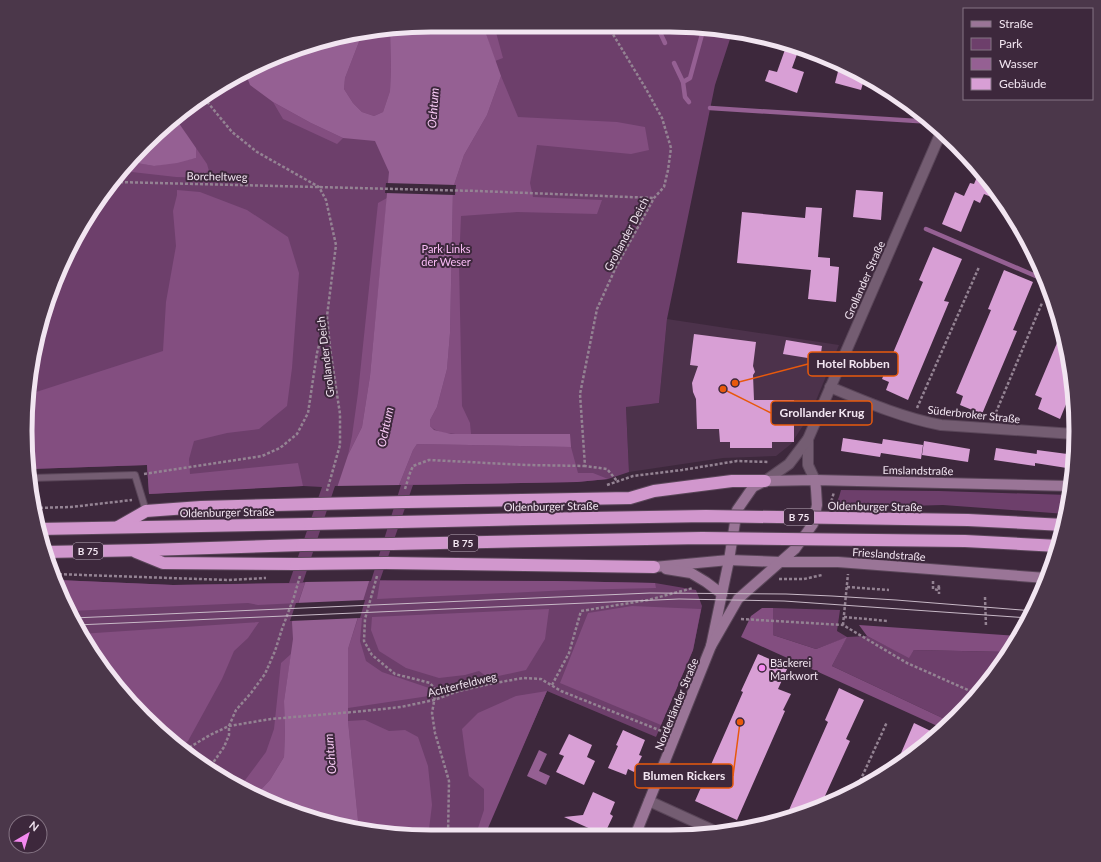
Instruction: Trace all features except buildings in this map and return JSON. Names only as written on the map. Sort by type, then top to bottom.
[{"type":"highway","points":[[117,528],[146,511],[201,507],[630,498],[654,492],[732,481],[765,481]]},
{"type":"highway","name":"Oldenburger Straße","points":[[45,529],[533,519],[737,517],[960,520],[1057,525]]},
{"type":"highway","name":"B 75","points":[[51,552],[302,545],[702,538],[965,541],[1052,546]]},
{"type":"highway","points":[[130,550],[163,563],[386,563],[654,566]]},
{"type":"street","name":"Grollander Straße","points":[[729,560],[737,510],[753,487],[765,481],[789,464],[808,439],[939,137]]},
{"type":"street","name":"Süderbroker Straße","points":[[830,387],[912,419],[941,425],[1069,434]]},
{"type":"street","name":"Grollander Straße","points":[[780,562],[795,549],[813,524],[817,505],[815,480],[808,465],[808,439]]},
{"type":"street","name":"Emslandstraße","points":[[765,481],[815,480],[1065,486]]},
{"type":"street","name":"Frieslandstraße","points":[[654,566],[729,560],[838,562],[1041,578]]},
{"type":"street","name":"Norderländer Straße","points":[[711,646],[729,560]]},
{"type":"street","name":"Norderländer Straße","points":[[638,830],[676,737],[711,646],[738,598],[780,562]]},
{"type":"street","points":[[654,566],[691,573],[722,594]]},
{"type":"street","points":[[650,801],[708,828]]},
{"type":"lane","points":[[35,478],[135,476],[146,511]]},
{"type":"path","name":"Grollander Deich","points":[[585,466],[580,394],[597,309],[616,267],[654,198],[664,187],[671,148],[662,118],[612,32]]},
{"type":"path","points":[[206,101],[232,132],[257,152],[319,187]]},
{"type":"path","name":"Borcheltweg","points":[[119,182],[478,191],[654,198]]},
{"type":"path","name":"Grollander Deich","points":[[319,187],[326,200],[336,245],[327,316],[330,348],[340,414],[340,445],[330,483]]},
{"type":"path","points":[[912,419],[979,267]]},
{"type":"path","points":[[989,428],[1042,303]]},
{"type":"path","points":[[135,476],[262,456],[280,448],[297,434],[308,413],[317,353],[327,316]]},
{"type":"path","points":[[408,481],[413,466],[429,460],[527,465],[585,466],[607,469],[617,481]]},
{"type":"path","points":[[601,486],[633,476],[738,461],[789,464]]},
{"type":"path","points":[[843,626],[848,573]]},
{"type":"path","points":[[761,578],[804,580],[814,577]]},
{"type":"path","points":[[933,580],[933,590],[938,590],[939,584],[939,594]]},
{"type":"path","points":[[552,685],[569,653],[581,611],[648,600],[695,587]]},
{"type":"path","points":[[847,587],[889,590]]},
{"type":"path","points":[[985,597],[986,628]]},
{"type":"path","points":[[844,617],[888,621]]},
{"type":"path","points":[[727,618],[843,626],[907,663],[972,692]]},
{"type":"path","points":[[212,765],[230,735],[229,726],[236,710],[265,674],[275,652],[282,629]]},
{"type":"path","points":[[364,641],[372,655],[395,674],[430,683],[436,690],[432,712],[435,733],[449,781],[448,830]]},
{"type":"path","name":"Achterfeldweg","points":[[188,748],[229,726],[271,718],[401,707],[434,700],[459,691],[523,678],[541,678],[561,691],[676,737]]},
{"type":"path","points":[[860,782],[888,722]]},
{"type":"shaded area","points":[[485,32],[496,32],[503,58],[495,61]]},
{"type":"shaded area","points":[[390,34],[390,91],[383,112],[374,116],[362,112],[353,103],[344,89],[345,78],[360,39]]},
{"type":"shaded area","points":[[501,76],[518,117],[617,122],[645,127],[649,150],[631,154],[537,145],[530,183],[533,197],[602,200],[597,214],[517,212],[461,216],[459,265],[462,406],[470,423],[471,434],[450,434],[434,429],[430,426],[430,420],[437,407],[447,369],[450,333],[453,188],[464,155],[487,115]]},
{"type":"shaded area","points":[[273,102],[311,123],[343,138],[337,144],[283,119]]},
{"type":"shaded area","points":[[196,148],[207,164],[211,178],[176,177],[128,172],[137,161],[138,163],[154,166],[196,158]]},
{"type":"shaded area","points":[[177,190],[200,192],[247,210],[288,237],[299,273],[292,368],[287,406],[259,429],[227,433],[194,441],[189,459],[190,474],[298,463],[303,486],[149,494],[147,465],[34,469],[32,431],[34,393],[163,351],[166,302],[176,246],[173,211]]},
{"type":"shaded area","points":[[387,198],[370,376],[362,427],[348,455],[358,393],[378,203]]},
{"type":"shaded area","points":[[667,319],[839,345],[810,415],[791,444],[776,456],[723,458],[629,472],[626,406],[659,403]]},
{"type":"shaded area","points":[[417,444],[571,447],[578,473],[593,473],[608,479],[577,482],[399,485],[413,450]]},
{"type":"shaded area","points":[[61,580],[173,585],[305,583],[298,603],[258,605],[248,603],[75,611]]},
{"type":"shaded area","points":[[380,581],[555,581],[655,583],[656,588],[570,590],[377,599]]},
{"type":"shaded area","points":[[632,606],[701,609],[693,650],[661,725],[560,683],[588,613]]},
{"type":"shaded area","points":[[762,608],[773,608],[773,635],[816,649],[847,637],[832,666],[945,719],[938,726],[741,637],[751,616]]},
{"type":"shaded area","points":[[549,609],[545,639],[526,670],[489,678],[479,671],[465,675],[439,678],[406,668],[379,651],[371,630],[372,617]]},
{"type":"shaded area","points":[[358,618],[362,618],[360,641],[366,661],[382,672],[429,688],[429,696],[348,708],[348,649]]},
{"type":"shaded area","points":[[259,622],[248,638],[234,651],[222,679],[188,741],[184,745],[149,713],[131,694],[114,674],[87,634]]},
{"type":"shaded area","points":[[859,625],[1013,636],[1003,652],[914,650],[909,658],[867,636]]},
{"type":"shaded area","points":[[291,654],[284,701],[284,757],[270,780],[260,791],[243,783],[266,752],[274,729],[281,663]]},
{"type":"shaded area","points":[[547,691],[488,828],[487,830],[477,830],[484,810],[484,789],[469,776],[462,729],[478,713],[516,696]]},
{"type":"shaded area","points":[[365,720],[389,731],[405,730],[418,737],[428,766],[432,805],[429,830],[379,827],[358,823],[348,721]]},
{"type":"green space","name":"Park Links der Weser","points":[[431,32],[670,32],[731,37],[715,85],[667,319],[659,403],[626,407],[629,472],[608,479],[577,482],[413,485],[380,580],[655,583],[696,590],[702,606],[693,650],[656,737],[547,691],[486,830],[405,829],[379,827],[353,822],[303,809],[278,800],[231,777],[188,748],[149,713],[131,694],[99,653],[85,630],[61,580],[173,585],[289,583],[322,487],[303,486],[252,488],[149,494],[147,465],[34,469],[32,431],[35,379],[53,303],[62,278],[85,231],[114,188],[131,168],[168,131],[188,114],[231,85],[278,62],[328,46],[379,35]]},
{"type":"green space","points":[[841,490],[1064,495],[1060,514],[943,505],[834,508]]},
{"type":"green space","points":[[773,608],[840,610],[837,631],[847,637],[867,636],[909,657],[914,650],[1003,652],[970,694],[945,719],[832,666],[846,638],[816,649],[773,635]]},
{"type":"water","name":"Ochtum","points":[[431,32],[485,32],[501,76],[487,115],[464,155],[453,188],[450,333],[447,369],[437,407],[430,420],[430,426],[434,430],[451,434],[570,434],[571,447],[417,444],[413,450],[399,485],[348,649],[348,721],[358,823],[303,809],[260,791],[270,780],[284,757],[284,701],[293,639],[292,622],[348,455],[362,427],[370,376],[389,172],[375,141],[343,138],[311,123],[273,102],[250,85],[247,77],[278,62],[303,53],[360,39],[345,78],[344,89],[353,103],[362,112],[374,116],[383,112],[390,91],[390,34]]},
{"type":"water","points":[[178,122],[196,148],[196,158],[177,163],[154,166],[137,163],[149,149]]},
{"type":"water","points":[[539,750],[547,754],[539,771],[550,776],[546,785],[527,776]]},
{"type":"pier","points":[[386,183],[456,185],[455,195],[385,193]]},
{"type":"pier","points":[[401,485],[371,581],[303,582],[335,486]]},
{"type":"pier","points":[[365,600],[360,618],[290,621],[296,603]]},
{"type":"waterway","points":[[660,32],[665,43]]},
{"type":"waterway","points":[[683,82],[690,78],[702,33]]},
{"type":"waterway","points":[[674,63],[683,82],[685,97],[689,102]]},
{"type":"waterway","points":[[710,108],[922,121]]},
{"type":"waterway","points":[[926,229],[1039,277]]},
{"type":"tram line","points":[[79,618],[650,593],[786,594],[832,596],[1026,610]]},
{"type":"tram line","points":[[82,625],[679,599],[784,601],[1022,618]]},
{"type":"place","name":"Hotel Robben","points":[[735,383]]},
{"type":"place","name":"Grollander Krug","points":[[723,389]]},
{"type":"place","name":"Bäckerei Markwort","points":[[762,668]]},
{"type":"place","name":"Blumen Rickers","points":[[740,722]]}]
